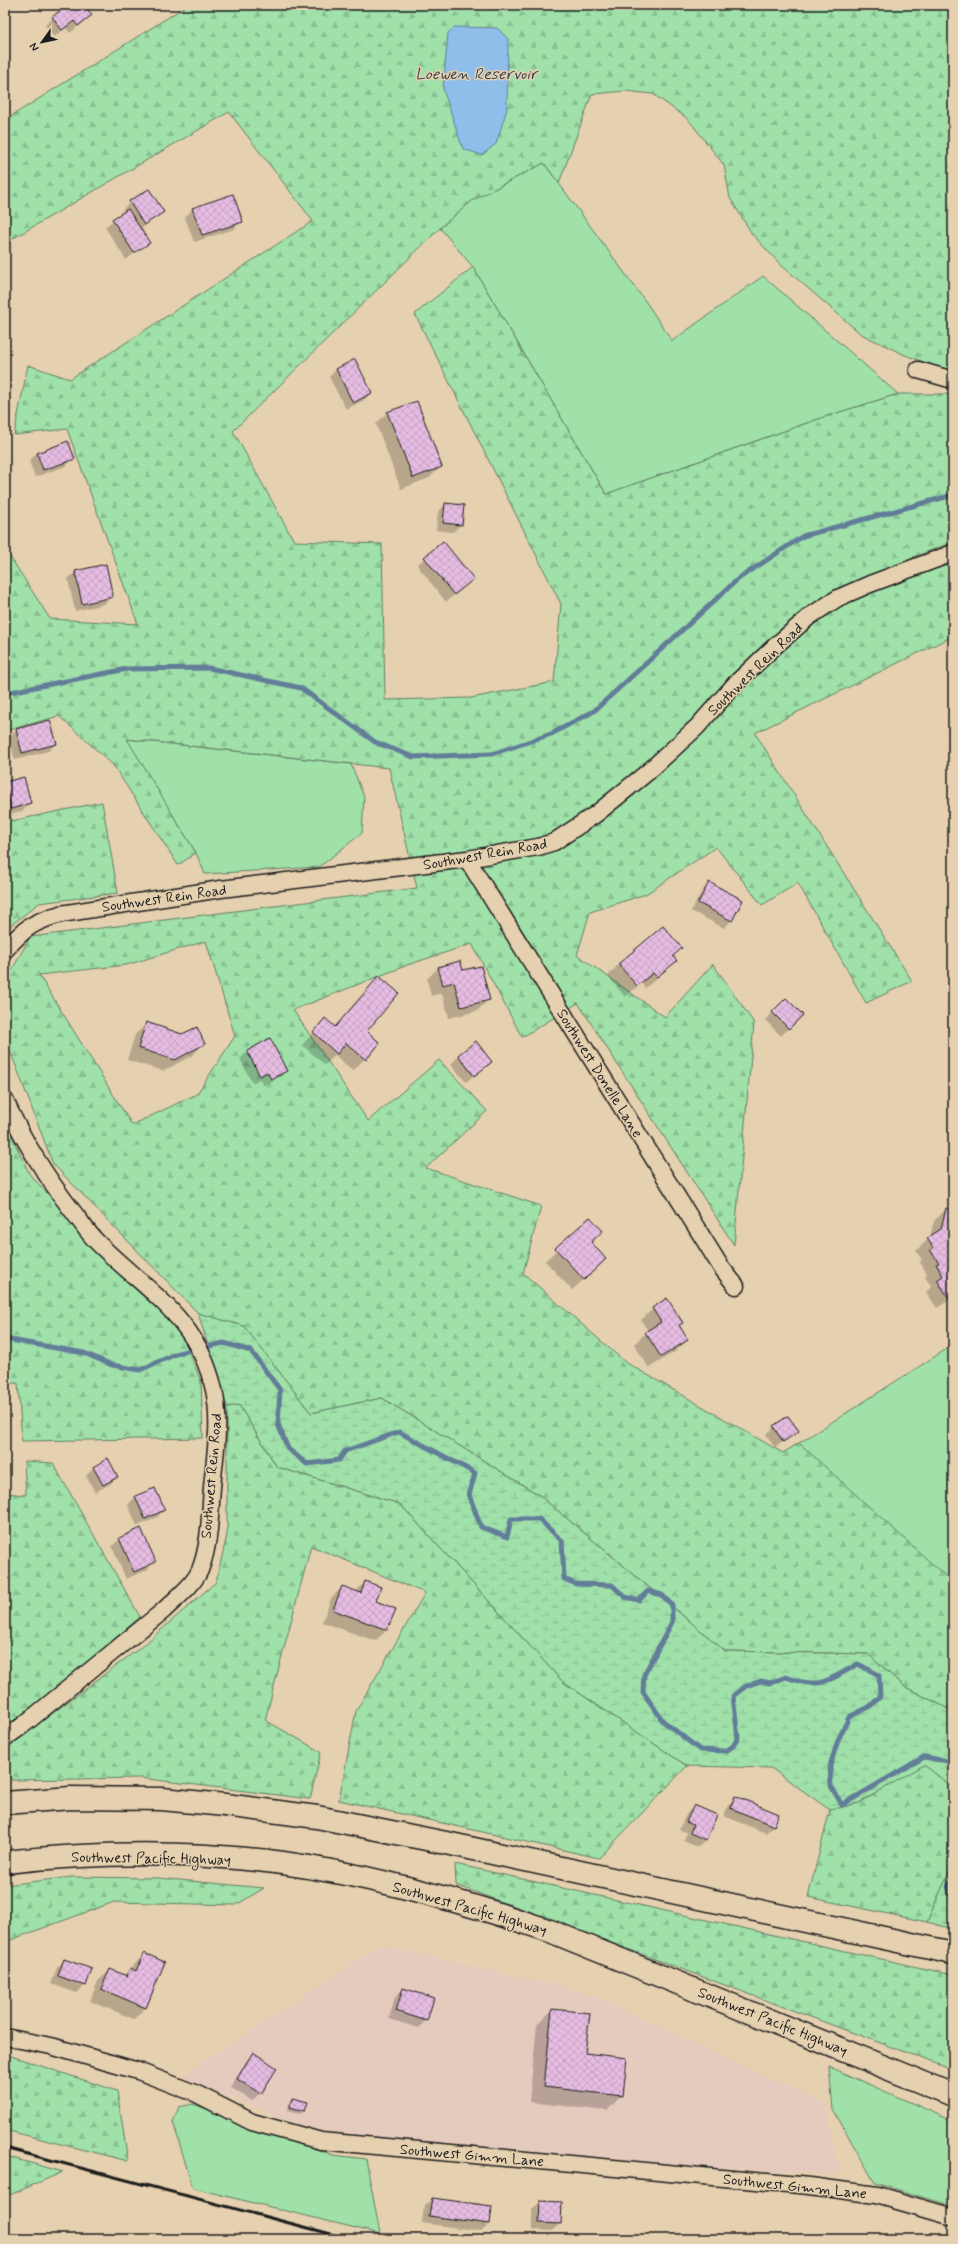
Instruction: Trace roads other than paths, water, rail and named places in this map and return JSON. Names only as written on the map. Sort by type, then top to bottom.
[{"type":"highway","points":[[5,1803],[71,1798],[162,1799],[302,1815],[459,1846],[953,1953]]},
{"type":"highway","name":"Southwest Pacific Highway","points":[[5,1862],[93,1855],[212,1857],[284,1864],[394,1884],[491,1911],[550,1931],[953,2095]]},
{"type":"street","points":[[918,370],[953,380]]},
{"type":"street","name":"Southwest Rein Road","points":[[5,950],[24,930],[38,920],[61,914],[207,891],[467,859],[538,848],[554,842],[569,833],[649,771],[697,727],[735,684],[775,646],[810,616],[838,598],[870,584],[953,553]]},
{"type":"street","name":"Southwest Donelle Lane","points":[[467,859],[721,1267],[736,1286]]},
{"type":"street","name":"Southwest Rein Road","points":[[5,1100],[19,1132],[59,1193],[96,1241],[164,1302],[185,1324],[198,1346],[214,1390],[217,1420],[207,1540],[199,1571],[183,1592],[163,1611],[22,1726],[5,1738]]},
{"type":"street","name":"Southwest Gimm Lane","points":[[5,2037],[51,2046],[138,2071],[197,2094],[252,2122],[321,2141],[810,2186],[877,2196],[953,2217]]},
{"type":"water","name":"Loewen Reservoir","points":[[454,27],[497,28],[508,39],[507,109],[496,144],[482,155],[463,149],[443,89],[448,33]]},
{"type":"waterway","points":[[5,693],[127,669],[209,668],[301,688],[375,742],[413,757],[492,754],[551,734],[594,711],[738,579],[803,536],[953,495]]},
{"type":"waterway","points":[[5,1339],[84,1353],[112,1365],[140,1370],[178,1353],[224,1343],[251,1351],[280,1390],[278,1424],[288,1449],[307,1464],[339,1460],[345,1451],[399,1432],[475,1473],[469,1495],[481,1527],[507,1537],[511,1519],[539,1519],[562,1541],[564,1579],[576,1584],[612,1585],[625,1597],[639,1600],[648,1591],[662,1595],[672,1605],[672,1622],[644,1675],[643,1692],[663,1721],[700,1750],[726,1751],[733,1746],[738,1738],[733,1696],[746,1686],[761,1681],[770,1683],[786,1677],[808,1683],[824,1682],[858,1664],[879,1675],[880,1697],[869,1707],[849,1717],[838,1740],[830,1766],[831,1786],[842,1805],[924,1757],[953,1762]]},
{"type":"waterway","points":[[953,1880],[948,1886],[951,1896],[953,1896]]},
{"type":"railway","points":[[5,2148],[350,2239]]}]
